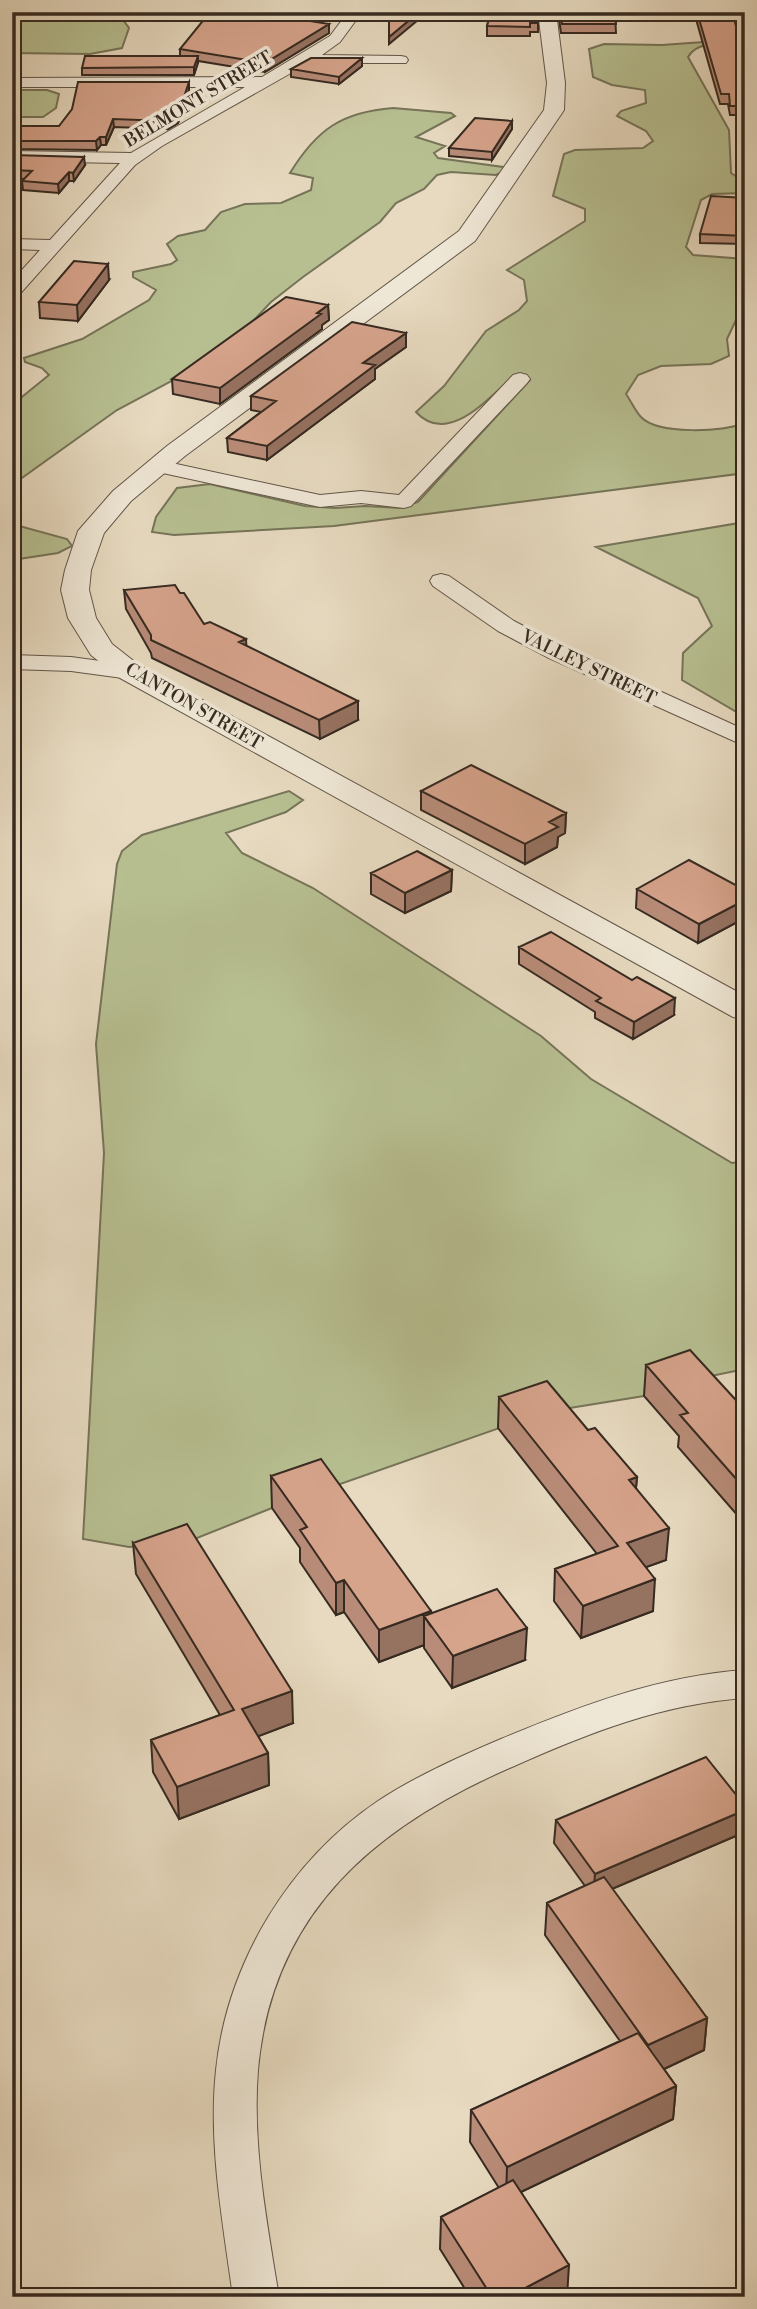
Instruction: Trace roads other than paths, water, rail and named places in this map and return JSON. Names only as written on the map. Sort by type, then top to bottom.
[{"type":"street","name":"BELMONT STREET","points":[[12,292],[134,158],[307,58],[335,39],[355,12]]},
{"type":"street","name":"CANTON STREET","points":[[547,12],[556,83],[554,110],[467,236],[158,466],[122,496],[91,531],[78,570],[75,590],[82,618],[102,649],[130,672],[745,1010]]},
{"type":"street","points":[[307,58],[401,60]]},
{"type":"street","points":[[14,82],[264,82]]},
{"type":"street","points":[[12,156],[134,158]]},
{"type":"street","points":[[12,244],[54,245]]},
{"type":"street","points":[[158,466],[320,501],[361,497],[404,502],[520,379]]},
{"type":"street","name":"VALLEY STREET","points":[[441,581],[506,626],[536,642],[745,739]]},
{"type":"street","points":[[12,663],[71,664],[130,672]]},
{"type":"street","points":[[256,2297],[244,2208],[236,2111],[241,2049],[246,2019],[264,1964],[278,1935],[315,1878],[340,1852],[376,1822],[420,1794],[477,1766],[607,1714],[701,1688],[745,1684]]}]
